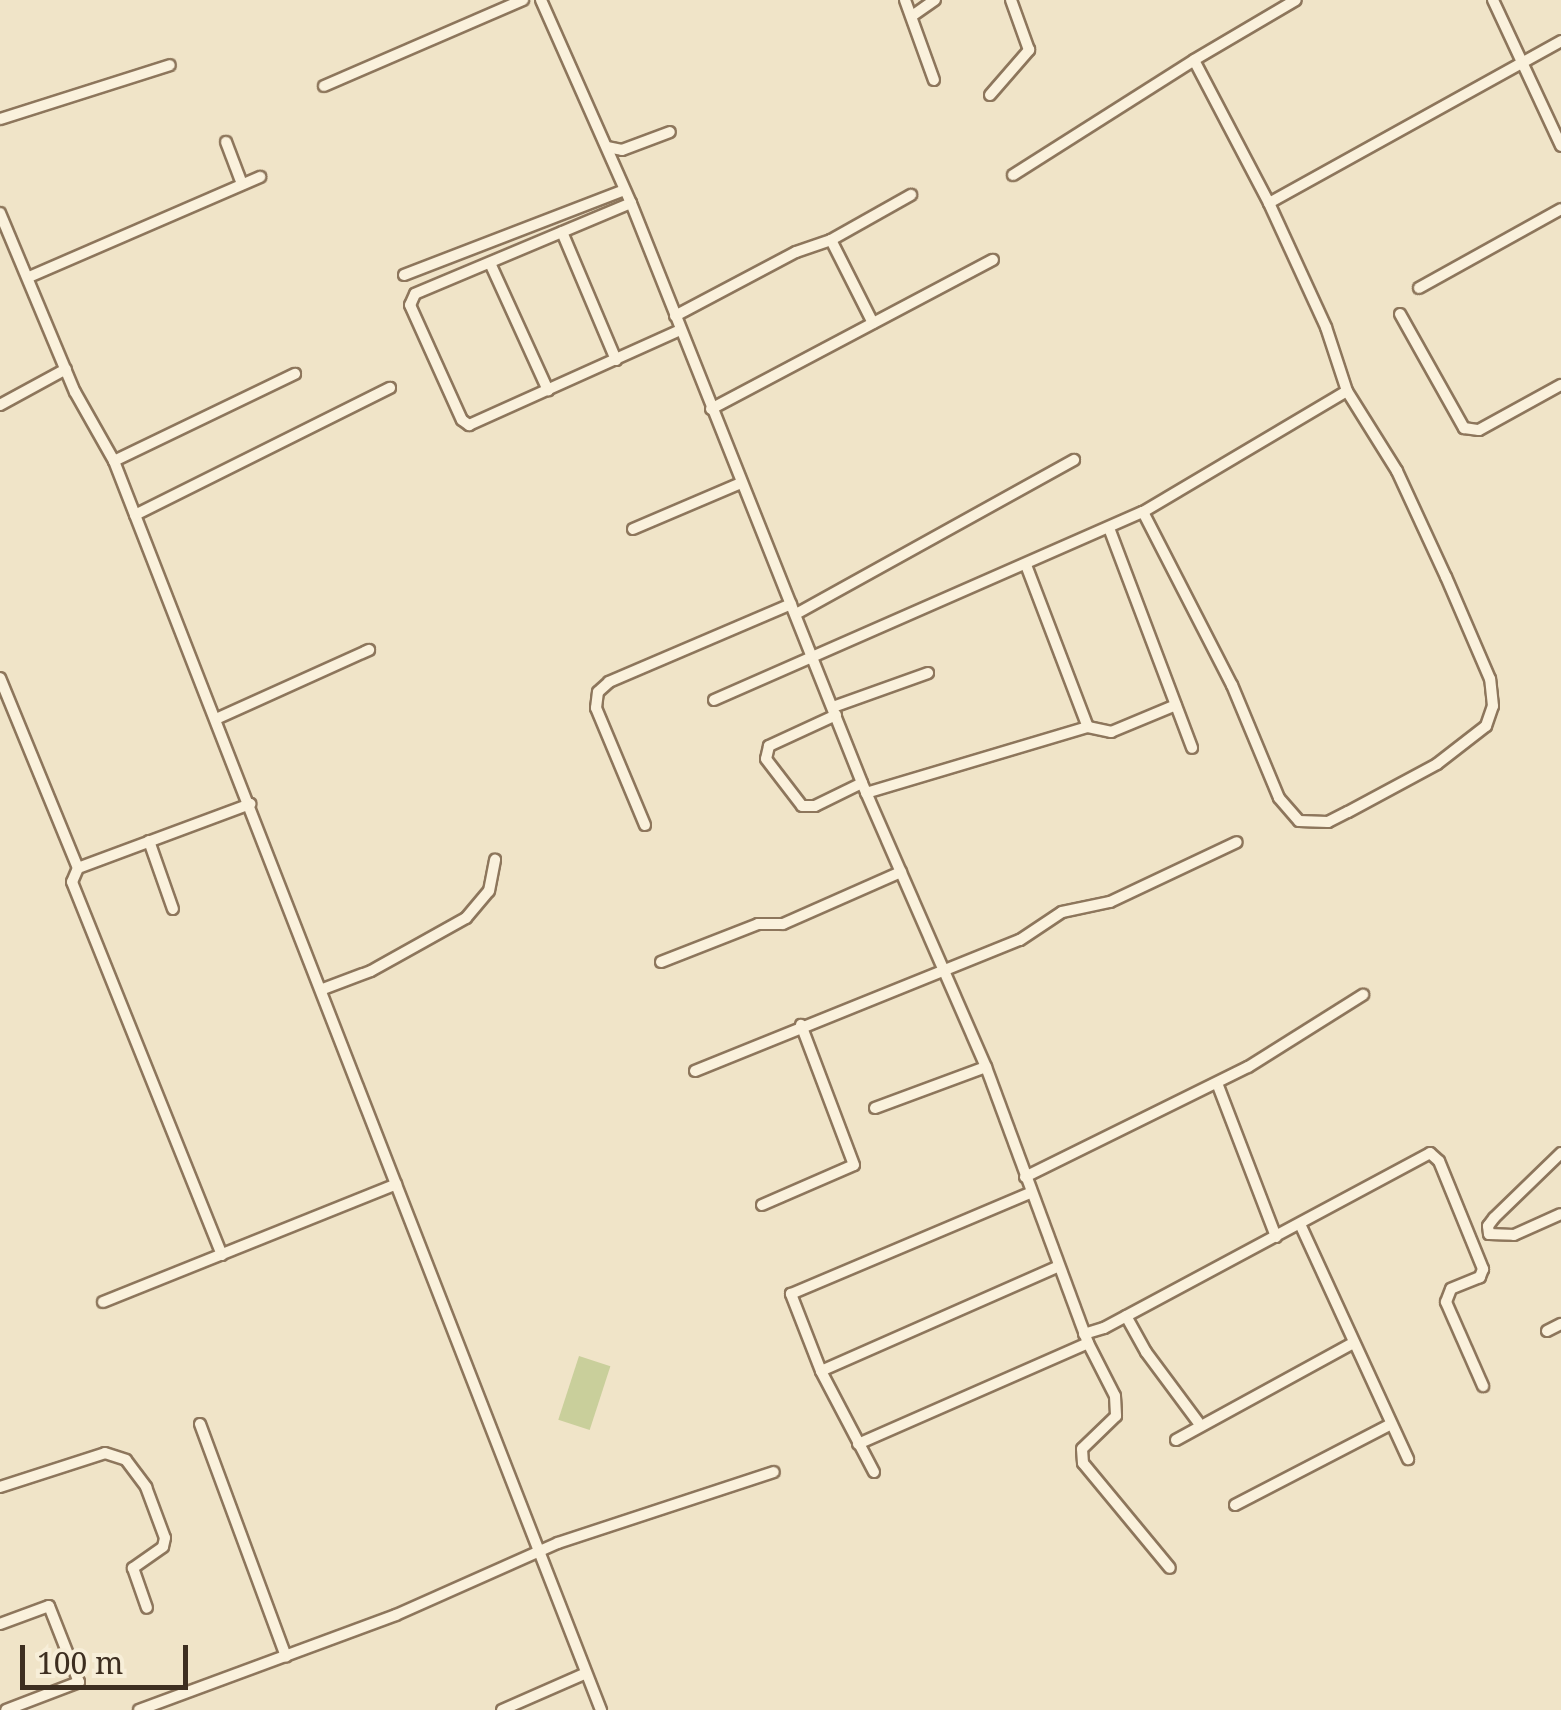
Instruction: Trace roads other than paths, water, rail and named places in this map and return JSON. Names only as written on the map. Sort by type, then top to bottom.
[{"type":"street","points":[[324,86],[523,0]]},
{"type":"street","points":[[542,0],[631,204],[864,788],[986,1067],[1086,1338],[1115,1396],[1112,1421],[1082,1449],[1083,1463],[1170,1568]]},
{"type":"street","points":[[905,0],[934,80]]},
{"type":"street","points":[[912,16],[935,0]]},
{"type":"street","points":[[990,95],[1029,50],[1010,0]]},
{"type":"street","points":[[1013,175],[1296,0]]},
{"type":"street","points":[[1493,0],[1561,146]]},
{"type":"street","points":[[1269,203],[1561,42]]},
{"type":"street","points":[[1143,512],[1232,685],[1279,798],[1298,820],[1328,822],[1436,764],[1486,726],[1493,692],[1396,471],[1347,391],[1326,326],[1269,203],[1194,60]]},
{"type":"street","points":[[0,120],[170,65]]},
{"type":"street","points":[[607,148],[622,150],[670,132]]},
{"type":"street","points":[[226,142],[242,184]]},
{"type":"street","points":[[29,277],[260,177]]},
{"type":"street","points":[[404,275],[624,190]]},
{"type":"street","points":[[676,316],[796,252],[832,240],[912,195]]},
{"type":"street","points":[[631,204],[415,294],[410,302],[462,420],[472,424],[680,330]]},
{"type":"street","points":[[1419,288],[1561,210]]},
{"type":"street","points":[[0,212],[66,368],[114,461],[601,1710]]},
{"type":"street","points":[[562,232],[616,360]]},
{"type":"street","points":[[832,240],[874,322]]},
{"type":"street","points":[[711,409],[994,260]]},
{"type":"street","points":[[490,262],[548,390]]},
{"type":"street","points":[[1400,314],[1464,428],[1479,430],[1561,385]]},
{"type":"street","points":[[0,405],[66,368]]},
{"type":"street","points":[[114,461],[295,374]]},
{"type":"street","points":[[135,514],[390,388]]},
{"type":"street","points":[[714,700],[1143,512],[1347,391]]},
{"type":"street","points":[[645,826],[596,708],[598,692],[609,682],[794,609],[1074,460]]},
{"type":"street","points":[[633,529],[741,483]]},
{"type":"street","points":[[1109,528],[1192,748]]},
{"type":"street","points":[[1026,565],[1088,727]]},
{"type":"street","points":[[216,719],[370,650]]},
{"type":"street","points":[[928,673],[834,711],[769,746],[766,759],[802,806],[815,806],[864,788],[1088,727],[1111,732],[1176,705]]},
{"type":"street","points":[[0,678],[78,868],[72,882],[222,1255]]},
{"type":"street","points":[[78,868],[250,804]]},
{"type":"street","points":[[149,841],[173,908]]},
{"type":"street","points":[[696,1071],[801,1025],[1020,940],[1062,912],[1110,902],[1237,842]]},
{"type":"street","points":[[323,989],[370,971],[466,918],[489,892],[495,860]]},
{"type":"street","points":[[662,962],[758,924],[784,924],[901,872]]},
{"type":"street","points":[[1025,1177],[1217,1083],[1363,996]]},
{"type":"street","points":[[762,1205],[854,1165],[801,1025]]},
{"type":"street","points":[[875,1108],[986,1067]]},
{"type":"street","points":[[1217,1083],[1276,1237]]},
{"type":"street","points":[[1561,1153],[1494,1218],[1488,1226],[1489,1234],[1514,1235],[1561,1214]]},
{"type":"street","points":[[858,1444],[1086,1338],[1421,1155],[1435,1155],[1483,1269],[1480,1277],[1451,1289],[1446,1302],[1483,1386]]},
{"type":"street","points":[[103,1302],[396,1184]]},
{"type":"street","points":[[874,1472],[821,1371],[791,1300],[794,1290],[1030,1193]]},
{"type":"street","points":[[1300,1224],[1408,1459]]},
{"type":"street","points":[[821,1371],[1059,1266]]},
{"type":"street","points":[[1126,1316],[1146,1352],[1198,1422]]},
{"type":"street","points":[[1547,1331],[1561,1324]]},
{"type":"street","points":[[1176,1440],[1354,1343]]},
{"type":"street","points":[[200,1424],[286,1658]]},
{"type":"street","points":[[1235,1505],[1391,1424]]},
{"type":"street","points":[[0,1487],[105,1453],[126,1460],[146,1487],[165,1538],[163,1547],[133,1568],[147,1608]]},
{"type":"street","points":[[138,1710],[396,1616],[541,1555],[774,1472]]},
{"type":"street","points":[[0,1624],[49,1606],[79,1682],[6,1710]]},
{"type":"street","points":[[502,1710],[584,1674]]}]
